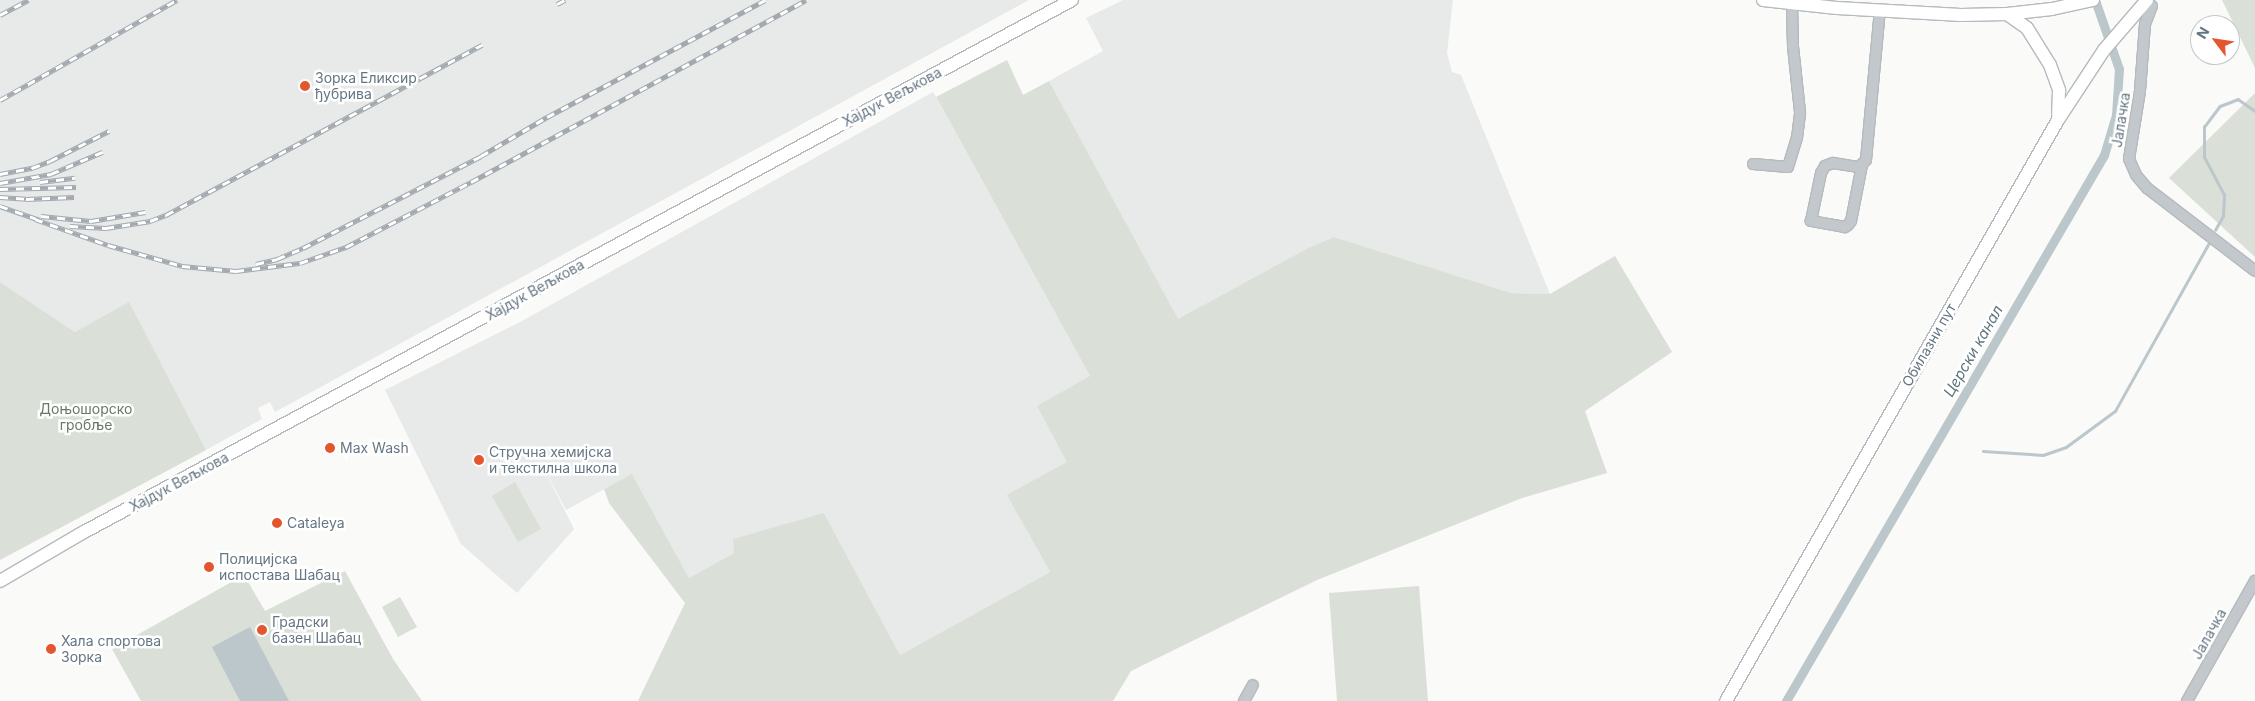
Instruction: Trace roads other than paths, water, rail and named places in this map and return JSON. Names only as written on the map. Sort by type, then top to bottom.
[{"type":"main road","name":"Хајдук Вељкова","points":[[0,581],[84,532],[1072,0]]},
{"type":"main road","points":[[1763,0],[1942,15],[2008,14],[2052,9],[2093,0]]},
{"type":"main road","name":"Обилазни пут","points":[[1726,701],[2058,120],[2114,36],[2146,4]]},
{"type":"main road","points":[[2008,14],[2027,28],[2050,65],[2059,90],[2058,120]]},
{"type":"street","points":[[1754,164],[1788,167],[1797,138],[1800,112],[1792,3]]},
{"type":"street","name":"Јалачка","points":[[2146,4],[2140,90],[2129,159],[2136,175],[2147,188],[2255,271]]},
{"type":"street","points":[[1862,165],[1833,163],[1825,166],[1821,173],[1810,221],[1846,227],[1851,221],[1862,165],[1868,155],[1880,10]]},
{"type":"street","name":"Јалачка","points":[[2187,701],[2255,581]]},
{"type":"street","points":[[1244,701],[1252,684]]},
{"type":"waterway","name":"Церски канал","points":[[1786,701],[2104,155],[2116,115],[2119,69],[2095,0]]},
{"type":"waterway","points":[[2215,230],[2223,216],[2224,195],[2204,157],[2204,127],[2220,106],[2238,99],[2255,111]]},
{"type":"waterway","points":[[1983,451],[2043,455],[2066,447],[2115,411],[2209,243]]},
{"type":"railway","points":[[0,15],[28,0]]},
{"type":"railway","points":[[0,100],[177,0]]},
{"type":"railway","points":[[557,4],[565,0]]},
{"type":"railway","points":[[256,264],[277,259],[303,248],[481,156],[547,117],[765,0]]},
{"type":"railway","points":[[35,219],[108,245],[182,266],[236,271],[300,263],[346,247],[471,182],[806,0]]},
{"type":"railway","points":[[70,226],[106,228],[150,221],[166,215],[482,45]]},
{"type":"railway","points":[[0,174],[32,168],[50,161],[109,131]]},
{"type":"railway","points":[[0,183],[51,174],[102,152]]},
{"type":"railway","points":[[40,182],[75,178]]},
{"type":"railway","points":[[0,189],[76,187]]},
{"type":"railway","points":[[0,197],[26,199],[74,197]]},
{"type":"railway","points":[[0,206],[40,220]]},
{"type":"railway","points":[[41,216],[91,221],[145,212]]},
{"type":"place","name":"Зорка Еликсир ђубрива","points":[[305,86]]},
{"type":"place","name":"Max Wash","points":[[330,448]]},
{"type":"place","name":"Стручна хемијска и текстилна школа","points":[[479,460]]},
{"type":"place","name":"Cataleya","points":[[277,523]]},
{"type":"place","name":"Полицијска испостава Шабац","points":[[209,567]]},
{"type":"place","name":"Градски базен Шабац","points":[[262,630]]},
{"type":"place","name":"Хала спортова Зорка","points":[[51,649]]},
{"type":"park label","name":"Доњошорско гробље","points":[[86,418]]}]
